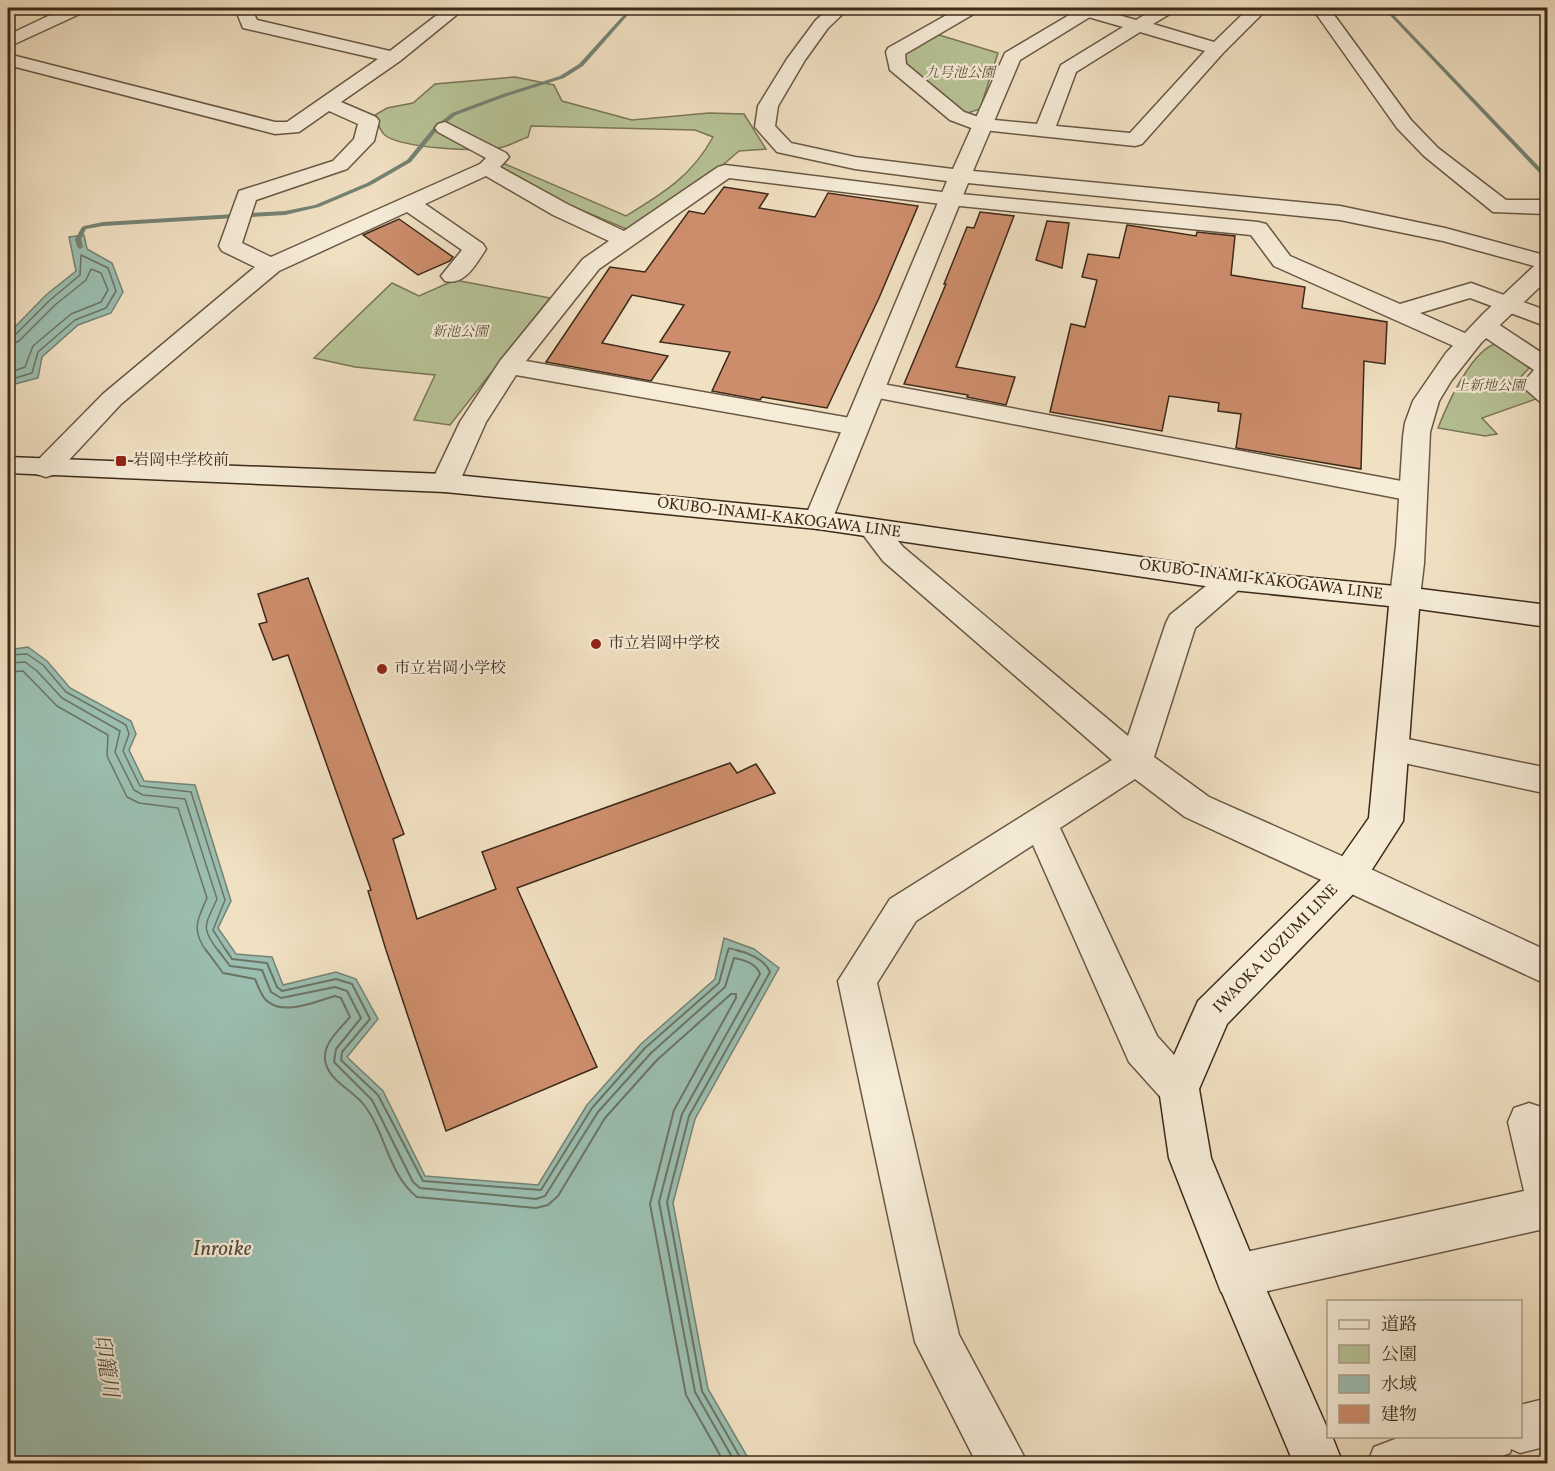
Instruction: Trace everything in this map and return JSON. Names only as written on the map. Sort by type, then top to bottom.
[{"type":"street","points":[[8,42],[78,8]]},
{"type":"street","points":[[243,8],[249,24],[393,57]]},
{"type":"street","points":[[8,59],[275,128],[292,129],[393,57],[456,8]]},
{"type":"street","points":[[840,8],[822,24],[796,59],[768,106],[765,127],[784,148],[855,163],[961,176],[1340,213],[1464,238],[1548,264]]},
{"type":"street","points":[[971,8],[895,52],[897,66],[957,116],[981,125],[1135,140],[1217,49],[1259,8]]},
{"type":"street","points":[[818,520],[981,125],[1012,57],[1085,8],[1217,49]]},
{"type":"street","points":[[1045,130],[1068,69],[1167,8]]},
{"type":"street","points":[[1320,8],[1404,124],[1440,160],[1501,207],[1548,207]]},
{"type":"street","points":[[271,266],[230,246],[247,196],[340,165],[364,141],[369,121],[328,104]]},
{"type":"street","points":[[46,468],[112,399],[271,266],[487,168],[499,157],[445,128]]},
{"type":"street","points":[[487,168],[561,210],[627,241]]},
{"type":"street","points":[[445,483],[472,422],[509,366],[591,264],[725,171],[950,199],[1258,229],[1282,261],[1397,313],[1476,335],[1548,369],[1534,385],[1548,396]]},
{"type":"street","points":[[410,204],[475,249],[453,276]]},
{"type":"street","name":"IWAOKA UOZUMI LINE","points":[[1179,1089],[1212,1013],[1349,875],[1386,821],[1394,749],[1405,597],[1409,576],[1412,492],[1418,423],[1436,385],[1476,335],[1548,264]]},
{"type":"street","points":[[1397,313],[1471,291],[1548,320]]},
{"type":"street","points":[[509,366],[856,427]]},
{"type":"street","points":[[872,390],[1412,492]]},
{"type":"street","name":"OKUBO-INAMI-KAKOGAWA LINE","points":[[8,465],[445,483],[818,520],[1232,580],[1405,597],[1548,616]]},
{"type":"street","points":[[872,528],[893,554],[1136,762],[1197,807],[1349,875],[1548,969]]},
{"type":"street","points":[[1004,1464],[938,1342],[856,981],[903,910],[1136,762],[1181,623],[1232,580]]},
{"type":"street","points":[[1394,749],[1548,781]]},
{"type":"street","points":[[1040,822],[1143,1049],[1179,1089],[1190,1158],[1237,1276],[1319,1464]]},
{"type":"street","points":[[1528,1122],[1548,1200]]},
{"type":"street","points":[[1237,1276],[1548,1207]]},
{"type":"street","points":[[1522,1429],[1548,1422]]},
{"type":"street","points":[[1391,1464],[1489,1438]]},
{"type":"green space","name":"九号池公園","points":[[936,34],[998,53],[980,109],[965,114],[904,65],[903,55]]},
{"type":"green space","points":[[515,77],[554,85],[562,101],[632,120],[709,113],[744,114],[766,149],[739,151],[717,170],[631,231],[534,190],[498,166],[505,164],[626,216],[675,183],[696,163],[713,137],[695,130],[531,126],[528,137],[506,146],[488,149],[458,149],[408,144],[395,140],[382,132],[375,115],[387,108],[413,103],[435,84]]},
{"type":"green space","name":"新池公園","points":[[455,280],[550,298],[450,425],[414,420],[435,375],[355,367],[314,358],[392,283],[419,296]]},
{"type":"green space","name":"上新地公園","points":[[1499,343],[1531,366],[1517,381],[1536,399],[1482,418],[1497,434],[1485,436],[1438,428],[1454,392],[1471,365],[1480,354]]},
{"type":"water","points":[[84,235],[87,249],[112,263],[123,292],[111,313],[78,325],[42,357],[38,378],[15,384],[8,394],[8,334],[46,295],[76,271],[69,237]]},
{"type":"water","name":"Inroike","points":[[28,647],[47,661],[70,688],[131,721],[136,734],[129,750],[144,781],[195,785],[231,901],[218,928],[236,954],[272,957],[283,985],[336,972],[356,979],[378,1019],[347,1057],[383,1091],[425,1176],[538,1185],[587,1105],[641,1044],[715,979],[724,938],[754,949],[779,968],[695,1119],[673,1203],[708,1389],[751,1463],[8,1463],[8,650]]},
{"type":"building","points":[[724,187],[768,194],[759,208],[815,217],[828,193],[918,206],[879,298],[827,408],[762,397],[760,400],[712,391],[730,352],[660,342],[684,305],[632,295],[602,343],[668,356],[651,381],[546,362],[610,267],[645,272],[689,211],[704,214]]},
{"type":"building","points":[[980,212],[1014,216],[956,367],[1015,377],[1006,405],[967,397],[968,395],[904,384],[967,227],[974,228]]},
{"type":"building","points":[[399,219],[453,257],[450,261],[418,275],[363,235]]},
{"type":"building","points":[[1047,221],[1069,223],[1062,268],[1036,260]]},
{"type":"building","points":[[1127,225],[1196,236],[1197,232],[1235,236],[1231,275],[1305,287],[1302,308],[1387,322],[1385,364],[1364,361],[1361,469],[1236,448],[1241,414],[1218,411],[1219,403],[1169,396],[1162,431],[1050,412],[1071,324],[1085,327],[1097,280],[1082,277],[1088,254],[1119,258]]},
{"type":"building","points":[[308,578],[404,834],[393,839],[417,919],[496,889],[482,852],[730,763],[737,773],[756,764],[775,793],[517,888],[597,1067],[446,1131],[386,950],[368,891],[371,890],[288,655],[273,660],[259,624],[267,622],[258,594]]},
{"type":"waterway","points":[[80,247],[78,239],[84,228],[103,224],[285,213],[317,206],[369,184],[409,161],[436,128],[454,114],[562,77],[581,65],[632,8]]},
{"type":"waterway","points":[[1385,8],[1548,180]]},
{"type":"place","name":"岩岡中学校前","points":[[121,461]]},
{"type":"place","name":"市立岩岡中学校","points":[[596,644]]},
{"type":"place","name":"市立岩岡小学校","points":[[382,669]]},
{"type":"water label","name":"印籠川","points":[[105,1366]]}]
